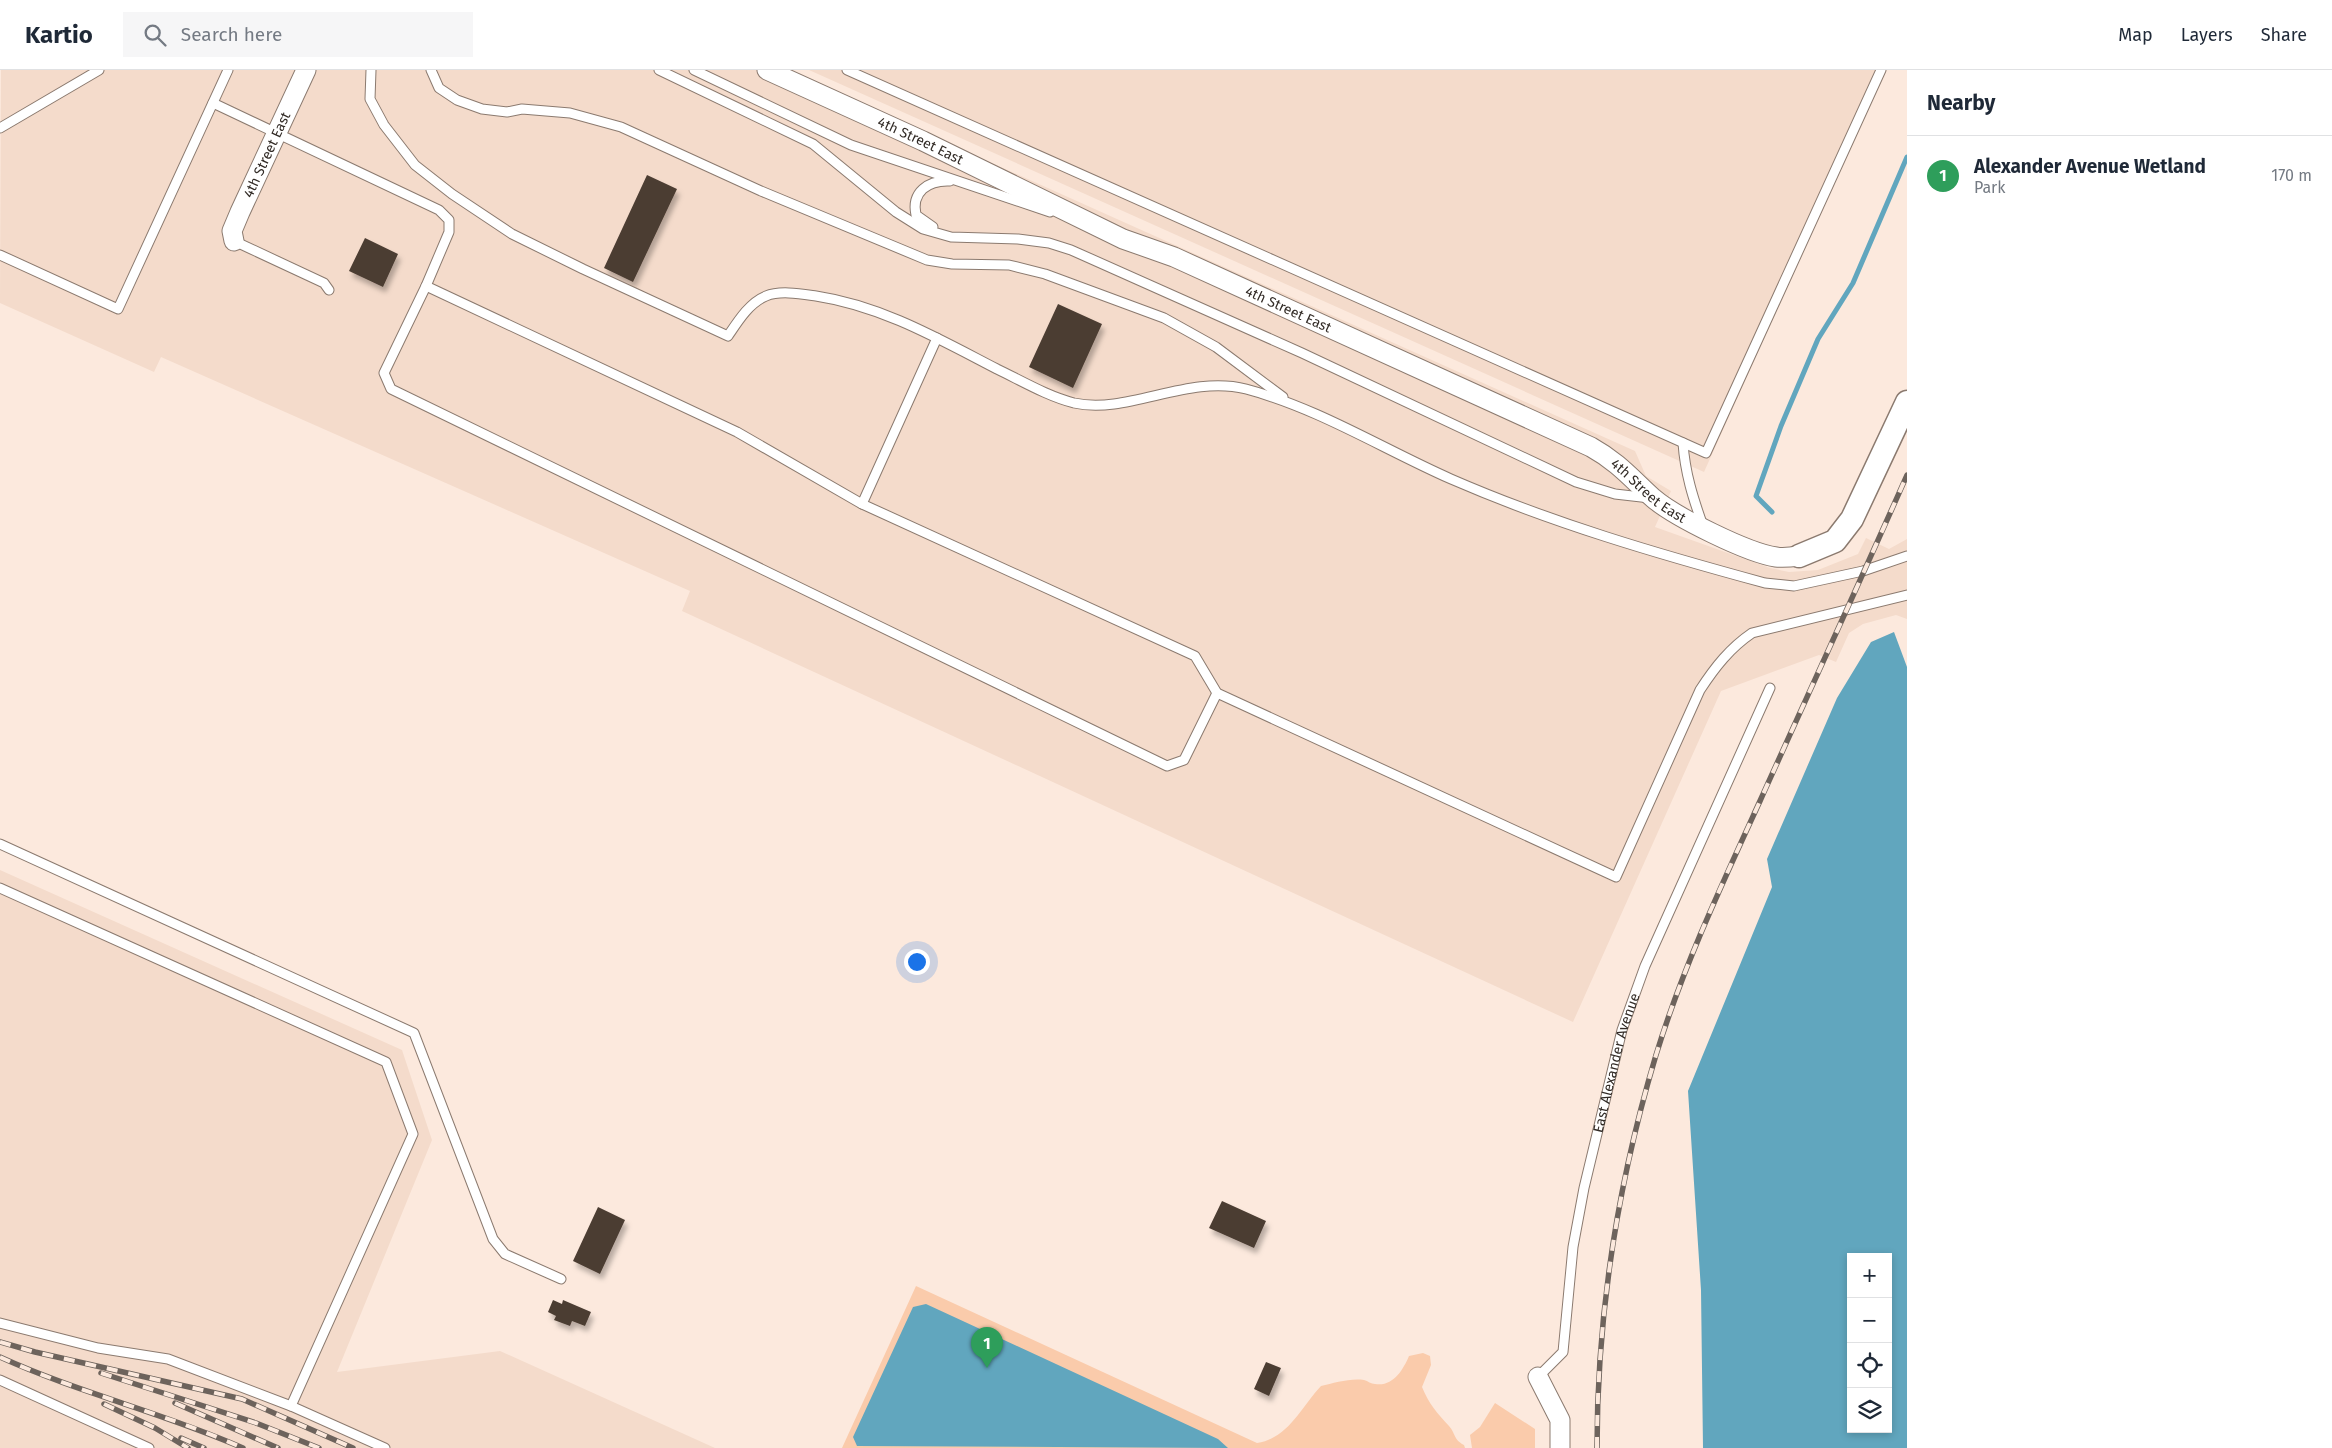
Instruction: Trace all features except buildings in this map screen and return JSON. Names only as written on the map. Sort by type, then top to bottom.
[{"type":"street","name":"4th Street East","points":[[234,241],[232,231],[306,70]]},
{"type":"street","name":"4th Street East","points":[[767,70],[924,141],[1123,239],[1174,257],[1591,447],[1620,465],[1654,499],[1704,528],[1759,552],[1778,558],[1799,556]]},
{"type":"street","points":[[1799,556],[1835,541],[1852,519],[1907,402]]},
{"type":"street","name":"East Alexander Avenue","points":[[1538,1377],[1560,1420],[1560,1448]]},
{"type":"lane","points":[[0,128],[99,70]]},
{"type":"lane","points":[[0,255],[118,309],[228,70]]},
{"type":"lane","points":[[371,70],[370,99],[384,125],[415,164],[452,194],[512,234],[728,336],[738,320],[752,306],[768,295],[799,294],[842,300],[897,318],[1043,392],[1076,403],[1108,404],[1211,384],[1243,388],[1289,402],[1451,479],[1585,531],[1765,583],[1794,586],[1863,570],[1907,556]]},
{"type":"lane","points":[[431,70],[439,88],[457,100],[482,109],[507,112],[522,109],[570,113],[621,127],[761,191],[927,260],[952,264],[1009,264],[1045,274],[1164,318],[1216,347],[1289,402]]},
{"type":"lane","points":[[659,70],[813,144],[896,212],[923,229],[951,237],[1018,239],[1049,243],[1071,250],[1302,353],[1576,482],[1615,494],[1654,499]]},
{"type":"lane","points":[[694,70],[851,145],[963,182],[1123,239]]},
{"type":"lane","points":[[847,70],[1706,453],[1880,70]]},
{"type":"lane","points":[[213,103],[439,210],[449,220],[449,232],[426,286],[384,372],[391,389],[413,402],[1167,766],[1184,760],[1216,693]]},
{"type":"lane","points":[[951,237],[925,223],[916,215],[914,205],[916,196],[926,185],[938,181],[963,182]]},
{"type":"lane","points":[[234,241],[324,283],[329,290]]},
{"type":"lane","points":[[426,286],[737,432],[862,504],[1195,656],[1216,693],[1616,877],[1700,690],[1715,666],[1737,643],[1752,633],[1907,595]]},
{"type":"lane","points":[[862,504],[937,338]]},
{"type":"lane","points":[[1683,443],[1685,467],[1690,489],[1704,528]]},
{"type":"lane","name":"East Alexander Avenue","points":[[1538,1377],[1563,1352],[1573,1248],[1582,1196],[1622,1030],[1645,966],[1770,688]]},
{"type":"lane","points":[[0,844],[414,1033],[493,1239],[505,1254],[561,1279]]},
{"type":"lane","points":[[0,888],[386,1062],[413,1134],[291,1406]]},
{"type":"lane","points":[[0,1323],[98,1348],[168,1359],[291,1406],[385,1448]]},
{"type":"lane","points":[[0,1380],[149,1448]]},
{"type":"shaded area","points":[[1,70],[784,70],[1635,451],[1646,476],[1671,491],[1655,527],[1770,568],[1789,572],[1818,570],[1858,554],[1866,538],[1889,549],[1907,539],[1907,619],[1896,615],[1863,624],[1849,633],[1836,662],[1819,655],[1721,691],[1573,1022],[682,611],[690,591],[161,357],[154,372],[0,303]]},
{"type":"shaded area","points":[[809,70],[1885,70],[1704,472]]},
{"type":"shaded area","points":[[0,870],[402,1050],[432,1140],[337,1372],[500,1351],[715,1448],[0,1448]]},
{"type":"shaded area","points":[[916,1286],[1257,1443],[1278,1435],[1286,1428],[1321,1386],[1353,1380],[1364,1380],[1374,1384],[1387,1383],[1397,1376],[1409,1356],[1423,1353],[1430,1356],[1431,1365],[1422,1387],[1434,1408],[1465,1448],[842,1448]]},
{"type":"shaded area","points":[[1495,1403],[1535,1429],[1535,1448],[1472,1448],[1470,1435],[1480,1427]]},
{"type":"water","points":[[1894,632],[1907,667],[1907,1448],[1703,1448],[1701,1290],[1688,1091],[1772,887],[1767,859],[1837,698],[1871,642]]},
{"type":"water","points":[[926,1304],[1218,1439],[1228,1448],[857,1446],[853,1437],[913,1307]]},
{"type":"waterway","points":[[1772,512],[1756,496],[1781,426],[1818,339],[1853,283],[1907,157]]},
{"type":"railway","points":[[1597,1448],[1601,1348],[1612,1249],[1631,1151],[1656,1055],[1678,990],[1704,926],[1907,475]]},
{"type":"railway","points":[[0,1342],[35,1352],[242,1399],[353,1448]]},
{"type":"railway","points":[[0,1357],[30,1370],[183,1424],[243,1448]]},
{"type":"railway","points":[[101,1373],[256,1423],[319,1448]]},
{"type":"railway","points":[[175,1403],[278,1448]]},
{"type":"railway","points":[[104,1404],[155,1428],[188,1448]]},
{"type":"railway","points":[[181,1438],[204,1448]]},
{"type":"place","name":"Alexander Avenue Wetland","points":[[987,1368]]}]
